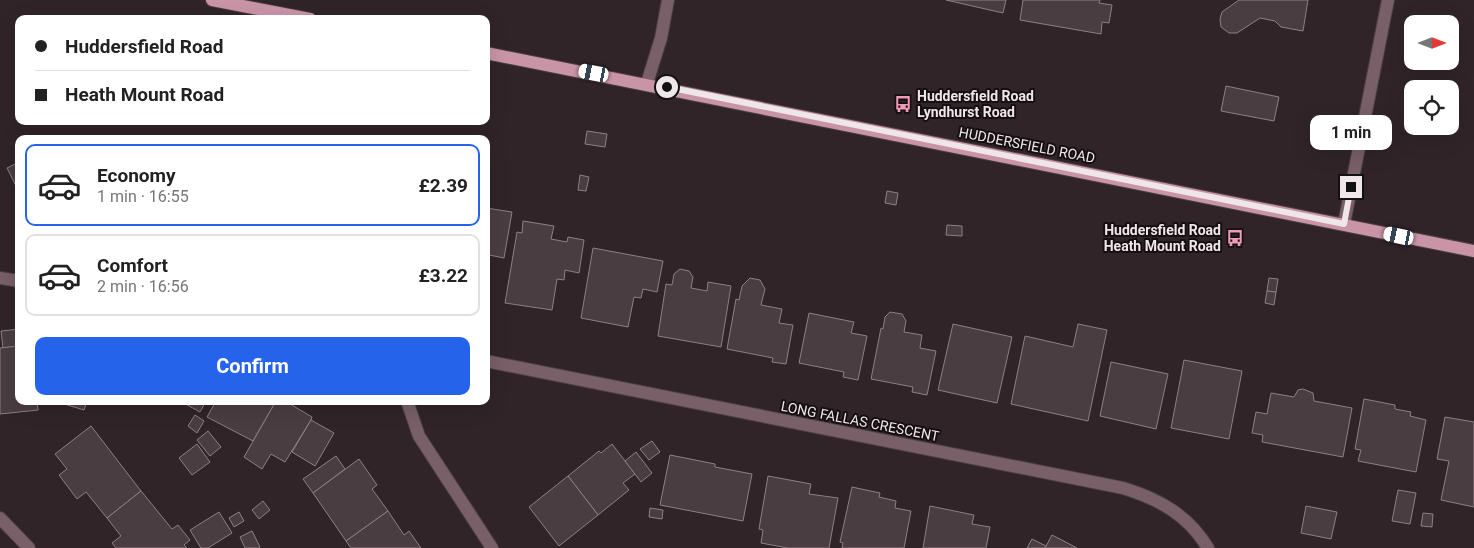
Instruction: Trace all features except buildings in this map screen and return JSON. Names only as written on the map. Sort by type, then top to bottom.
[{"type":"main road","points":[[212,0],[289,15]]},
{"type":"main road","name":"HUDDERSFIELD ROAD","points":[[490,54],[1474,251]]},
{"type":"street","points":[[647,84],[661,38],[668,0]]},
{"type":"street","points":[[1344,224],[1388,0]]},
{"type":"street","points":[[0,278],[15,280]]},
{"type":"street","name":"LONG FALLAS CRESCENT","points":[[490,362],[1123,488],[1141,493],[1171,508],[1197,530],[1208,548]]},
{"type":"street","points":[[408,405],[419,436],[492,548]]},
{"type":"street","points":[[0,518],[29,548]]},
{"type":"place","name":"Huddersfield Road Lyndhurst Road","points":[[903,104]]},
{"type":"place","name":"Huddersfield Road Heath Mount Road","points":[[1235,238]]},
{"type":"route","points":[[667,87],[1344,224],[1351,187]]}]
